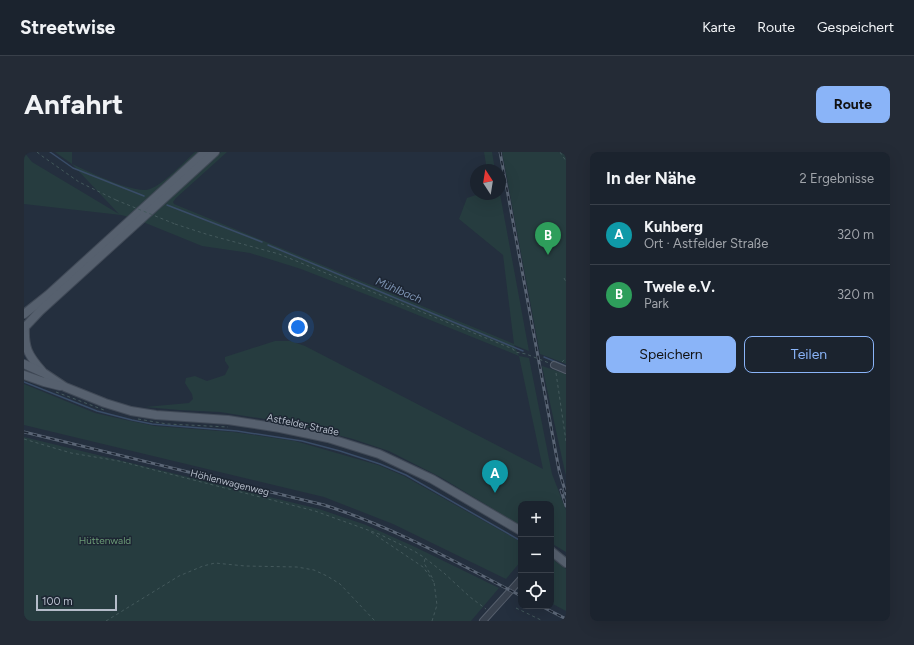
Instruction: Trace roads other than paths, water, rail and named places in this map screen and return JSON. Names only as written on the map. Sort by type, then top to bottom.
[{"type":"main road","points":[[24,314],[48,295],[205,152]]},
{"type":"main road","points":[[44,373],[27,352],[24,327],[215,152]]},
{"type":"main road","points":[[24,364],[44,373],[65,387]]},
{"type":"main road","points":[[24,375],[65,387]]},
{"type":"main road","name":"Astfelder Straße","points":[[65,387],[105,403],[142,413],[169,417],[228,420],[274,426],[312,434],[352,445],[379,454],[414,470],[452,490],[518,529]]},
{"type":"main road","points":[[554,553],[566,563]]},
{"type":"street","points":[[554,365],[566,370]]},
{"type":"street","points":[[483,621],[518,582]]},
{"type":"waterway","name":"Mühlbach","points":[[50,152],[73,168],[144,196]]},
{"type":"waterway","name":"Mühlbach","points":[[167,205],[262,242]]},
{"type":"waterway","name":"Mühlbach","points":[[268,245],[523,351]]},
{"type":"waterway","name":"Mühlbach","points":[[544,357],[566,366]]},
{"type":"waterway","points":[[24,382],[97,411],[132,420],[152,424],[237,431],[302,441],[340,451],[380,464],[406,475],[518,539]]},
{"type":"railway","points":[[500,152],[559,470],[566,494]]},
{"type":"railway","points":[[24,432],[324,505],[400,534],[518,594]]},
{"type":"railway","points":[[561,490],[566,506]]},
{"type":"railway","points":[[547,609],[566,619]]},
{"type":"place","name":"Twele e.V.","points":[[548,255]]},
{"type":"place","name":"Kuhberg","points":[[495,493]]},
{"type":"park label","name":"Hüttenwald","points":[[105,540]]}]
